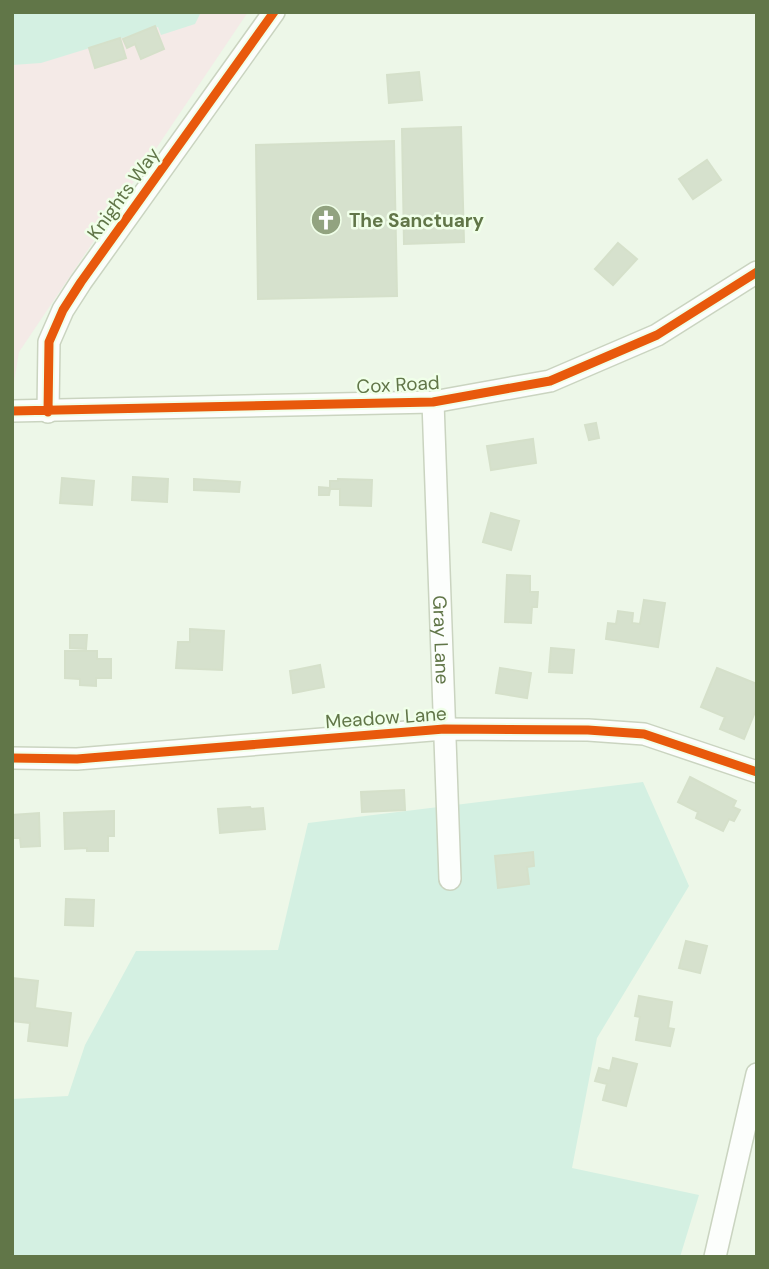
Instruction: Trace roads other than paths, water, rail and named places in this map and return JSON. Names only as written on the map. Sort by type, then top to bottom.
[{"type":"street","name":"Knights Way","points":[[48,412],[49,342],[63,310],[274,12]]},
{"type":"street","name":"Cox Road","points":[[12,411],[433,402],[550,381],[657,335],[757,272]]},
{"type":"street","name":"Gray Lane","points":[[433,402],[450,879]]},
{"type":"street","name":"Meadow Lane","points":[[12,758],[77,759],[444,729],[588,730],[644,734],[757,772]]},
{"type":"street","points":[[715,1257],[757,1074]]},
{"type":"place","name":"The Sanctuary","points":[[326,220]]}]
